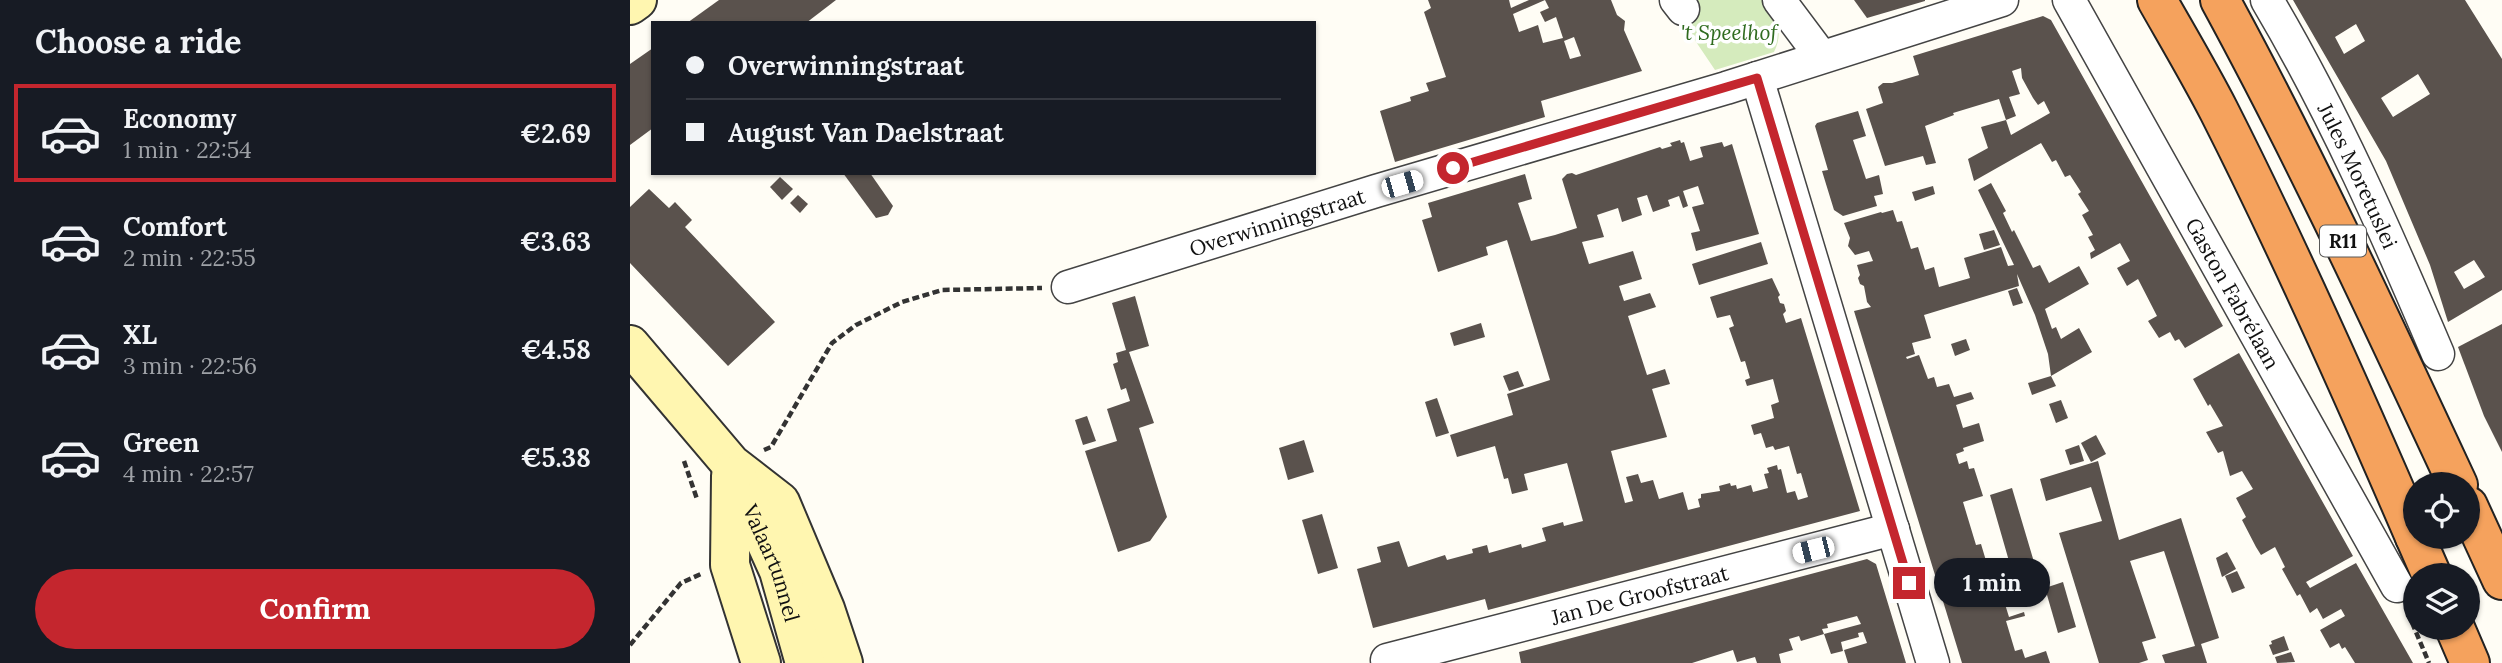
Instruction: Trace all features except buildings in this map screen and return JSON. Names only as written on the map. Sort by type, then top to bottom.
[{"type":"highway","name":"R11","points":[[2157,0],[2218,109],[2255,184],[2328,337],[2403,509]]},
{"type":"highway","name":"R11","points":[[2220,0],[2264,82],[2359,274],[2452,472]]},
{"type":"highway","points":[[2480,532],[2502,580]]},
{"type":"highway","points":[[2460,640],[2470,663]]},
{"type":"street","points":[[630,5],[637,0]]},
{"type":"street","points":[[1779,0],[1821,56]]},
{"type":"street","name":"Overwinningstraat","points":[[1068,287],[1376,191],[1757,78],[2002,0]]},
{"type":"street","name":"Gaston Fabrélaan","points":[[2069,0],[2403,563]]},
{"type":"street","name":"Jules Moretuslei","points":[[2267,0],[2286,32],[2385,229],[2438,354]]},
{"type":"street","points":[[1757,78],[1933,663]]},
{"type":"street","points":[[630,345],[731,464],[780,502],[825,609],[842,663]]},
{"type":"street","points":[[731,464],[730,565],[761,663]]},
{"type":"street","name":"Valaartunnel","points":[[731,464],[779,571],[805,663]]},
{"type":"street","name":"Jan De Groofstraat","points":[[1387,660],[1893,529]]},
{"type":"path","points":[[731,464],[771,447],[832,343],[856,325],[902,302],[942,290],[1068,287]]},
{"type":"path","points":[[630,645],[681,583],[703,573]]},
{"type":"path","points":[[2425,640],[2429,663]]},
{"type":"green space","name":"'t Speelhof","points":[[1689,0],[1767,0],[1779,32],[1774,52],[1715,70],[1684,24],[1699,13]]},
{"type":"route","points":[[1453,168],[1757,78],[1909,583]]}]
